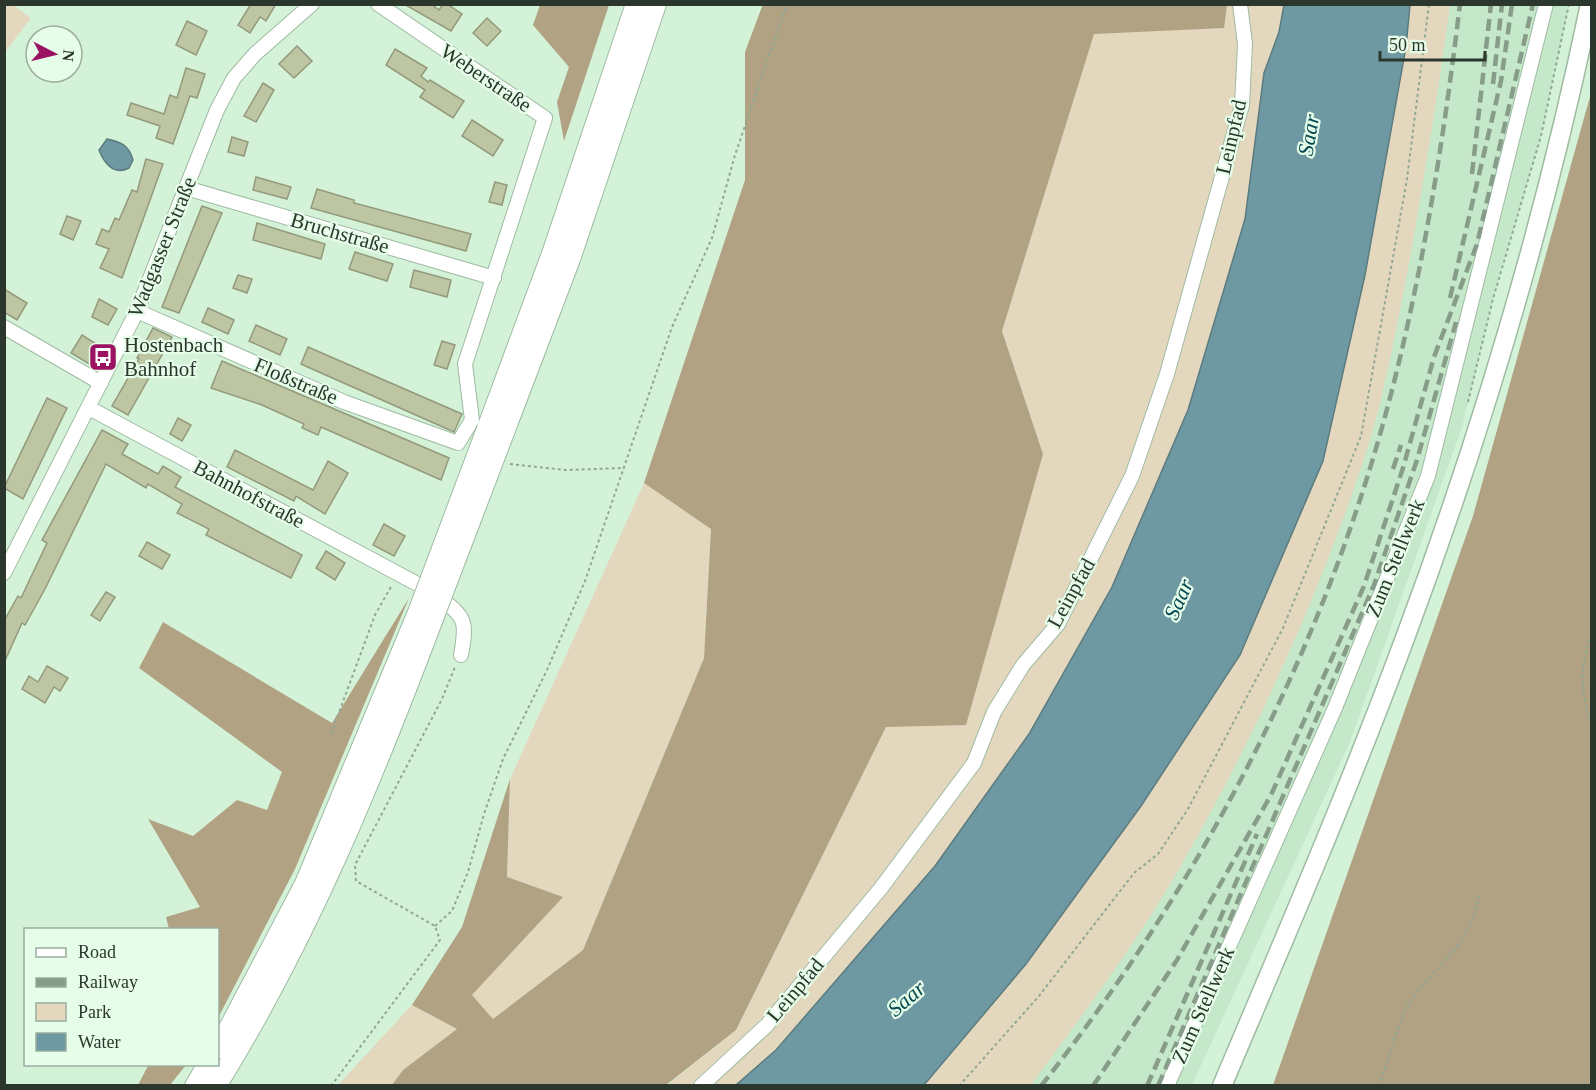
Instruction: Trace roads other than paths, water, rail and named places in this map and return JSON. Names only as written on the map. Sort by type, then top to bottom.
[{"type":"highway","points":[[216,1086],[275,983],[322,891],[391,729],[427,613],[495,432],[636,4]]},
{"type":"highway","points":[[495,432],[570,259],[656,4]]},
{"type":"highway","points":[[219,1047],[305,884],[427,613]]},
{"type":"highway","points":[[195,1086],[207,1066]]},
{"type":"main road","points":[[1222,1086],[1405,639],[1475,438],[1540,219],[1590,4]]},
{"type":"street","name":"Wadgasser Straße","points":[[4,573],[10,547],[89,408],[137,311],[217,110],[234,78],[255,54],[312,4]]},
{"type":"street","name":"Weberstraße","points":[[378,4],[545,118],[494,278]]},
{"type":"street","name":"Leinpfad","points":[[701,1086],[774,1016],[881,888],[974,763],[994,712],[1023,665],[1058,624],[1106,529],[1132,476],[1167,374],[1242,105],[1245,44],[1240,4]]},
{"type":"street","name":"Zum Stellwerk","points":[[1167,1086],[1335,708],[1428,476],[1546,4]]},
{"type":"street","name":"Bruchstraße","points":[[186,188],[494,278]]},
{"type":"street","name":"Floßstraße","points":[[137,311],[344,402],[458,443],[472,420],[465,364],[494,278]]},
{"type":"street","points":[[4,327],[101,383]]},
{"type":"street","name":"Bahnhofstraße","points":[[89,408],[436,594],[459,613],[466,627],[460,655]]},
{"type":"street","points":[[436,594],[486,459]]},
{"type":"water","name":"Saar","points":[[1284,5],[1410,5],[1406,47],[1365,275],[1323,461],[1240,655],[1141,806],[1026,964],[924,1085],[736,1085],[776,1050],[935,866],[1029,734],[1112,587],[1188,410],[1245,219],[1264,73],[1279,32]]},
{"type":"water","points":[[107,139],[127,148],[133,160],[129,168],[119,170],[107,164],[99,150]]},
{"type":"railway","points":[[1041,1086],[1100,1008],[1154,927],[1205,844],[1252,758],[1294,670],[1332,580],[1364,488],[1403,346],[1432,201],[1460,4]]},
{"type":"railway","points":[[1472,174],[1491,4]]},
{"type":"railway","points":[[1493,84],[1502,4]]},
{"type":"railway","points":[[1450,298],[1501,81],[1512,4]]},
{"type":"railway","points":[[1093,1086],[1177,960],[1271,795],[1364,586],[1403,468],[1434,357],[1477,244],[1533,4]]},
{"type":"railway","points":[[1158,1086],[1374,585],[1417,460],[1456,322]]},
{"type":"railway","points":[[1393,469],[1401,445]]},
{"type":"railway","points":[[1147,1086],[1257,834]]},
{"type":"place","name":"Hostenbach Bahnhof","points":[[103,357]]}]
